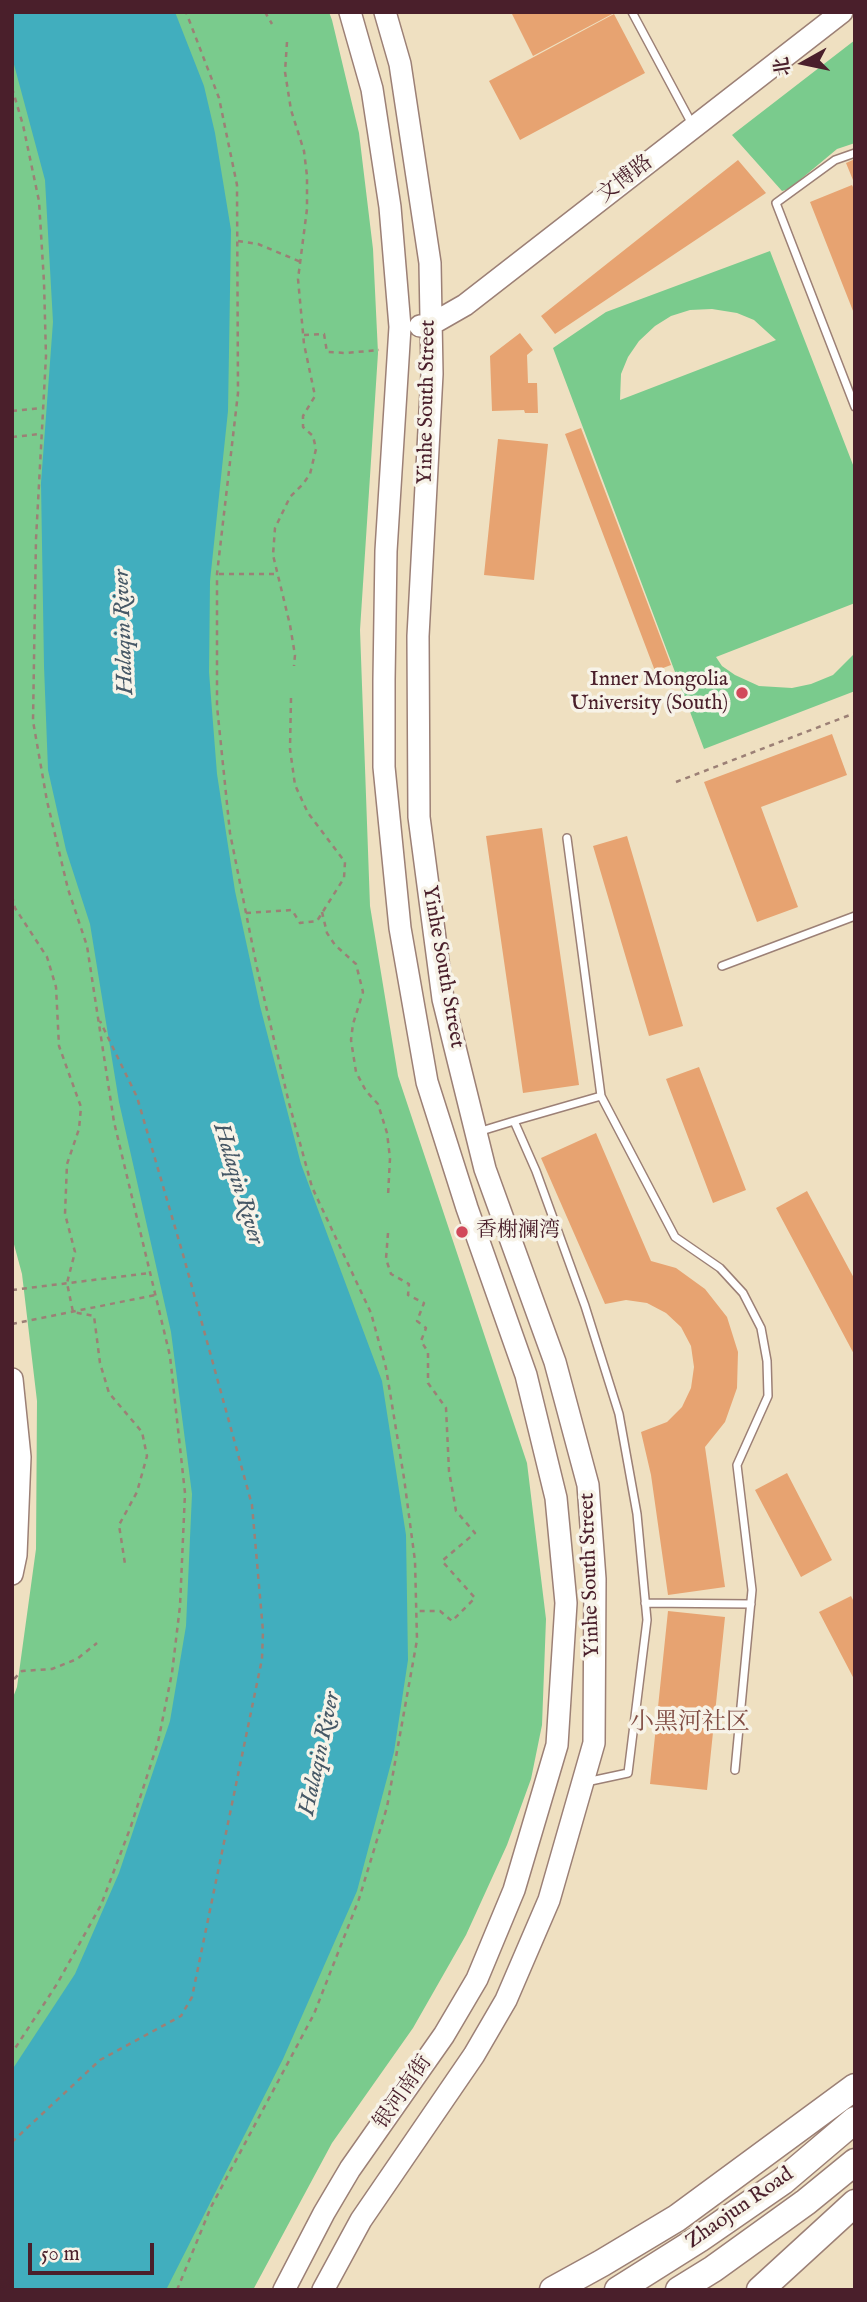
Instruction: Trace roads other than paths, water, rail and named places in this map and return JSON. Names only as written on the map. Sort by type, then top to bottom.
[{"type":"highway","points":[[553,2290],[677,2218],[855,2087]]},
{"type":"highway","name":"Zhaojun Road","points":[[618,2290],[783,2181],[855,2120]]},
{"type":"highway","name":"Zhaojun Road","points":[[679,2290],[713,2269],[806,2202],[855,2162]]},
{"type":"highway","points":[[760,2290],[855,2203]]},
{"type":"main road","name":"Yinhe South Street","points":[[284,2290],[344,2180],[444,2035],[477,1979],[509,1903],[557,1745],[566,1603],[553,1486],[526,1375],[467,1208],[428,1082],[400,928],[384,767],[384,680],[386,551],[400,327],[390,207],[372,89],[350,12]]},
{"type":"main road","name":"Yinhe South Street","points":[[385,12],[400,64],[430,263],[432,374],[418,636],[419,817],[443,999],[485,1169],[555,1362],[589,1485],[596,1579],[594,1743],[582,1783]]},
{"type":"main road","name":"文博路","points":[[400,327],[430,325],[465,305],[842,12]]},
{"type":"main road","points":[[12,1380],[19,1457],[16,1555],[12,1574]]},
{"type":"main road","name":"银河南街","points":[[323,2290],[361,2220],[474,2055],[506,2000],[549,1900],[582,1783]]},
{"type":"lane","points":[[632,12],[694,128]]},
{"type":"lane","points":[[855,153],[835,160],[776,203],[855,407]]},
{"type":"lane","points":[[567,838],[601,1096],[675,1237],[720,1268],[743,1293],[761,1328],[767,1361],[768,1396],[737,1465],[752,1590],[735,1770]]},
{"type":"lane","points":[[722,966],[855,916]]},
{"type":"lane","points":[[476,1133],[601,1096]]},
{"type":"lane","points":[[514,1121],[536,1171],[581,1294],[619,1414],[637,1514],[647,1620],[628,1773],[582,1783]]},
{"type":"lane","points":[[645,1603],[751,1604]]},
{"type":"water","name":"Halaqin River","points":[[12,12],[175,12],[204,86],[215,133],[231,230],[228,411],[210,581],[209,672],[217,774],[235,891],[260,1006],[301,1164],[382,1381],[406,1535],[408,1660],[394,1752],[357,1891],[283,2059],[166,2290],[12,2290],[12,2070],[75,1974],[119,1873],[170,1721],[186,1626],[192,1494],[171,1332],[119,1102],[90,924],[66,850],[48,770],[41,483],[53,322],[45,180],[12,57]]},
{"type":"place","name":"Inner Mongolia University (South)","points":[[742,693]]},
{"type":"place","name":"香榭澜湾","points":[[462,1232]]},
{"type":"district","name":"小黑河社区","points":[[690,1724]]}]
